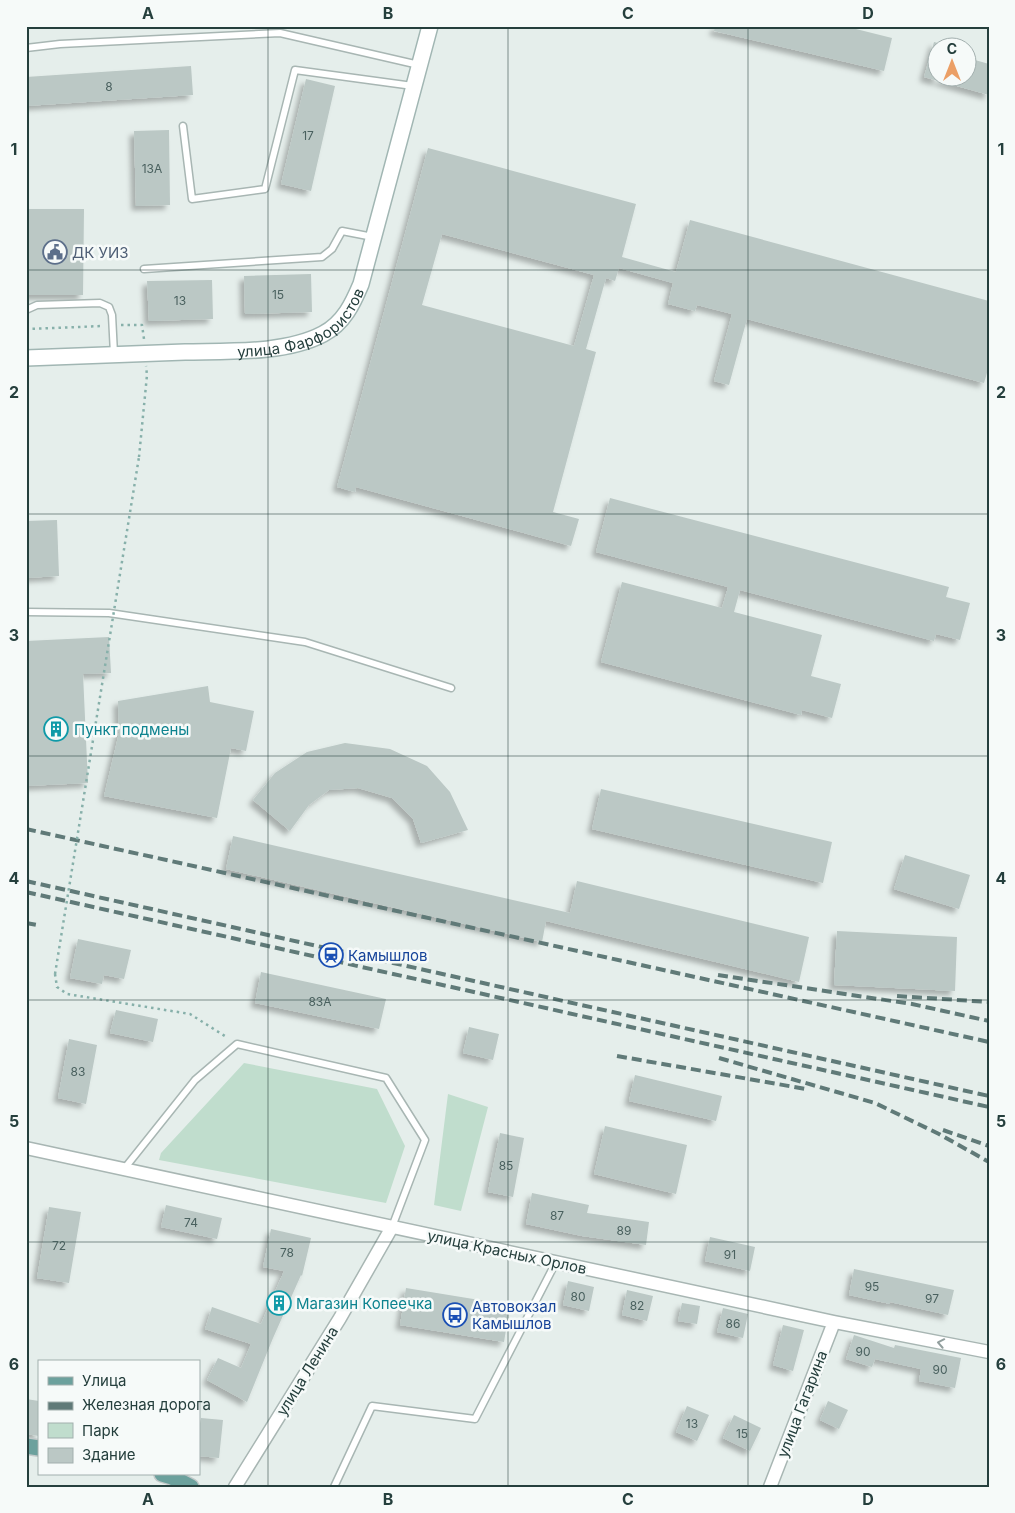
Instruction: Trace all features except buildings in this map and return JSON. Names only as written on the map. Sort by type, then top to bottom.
[{"type":"main road","points":[[169,1476],[191,1487]]},
{"type":"street","name":"улица Фарфористов","points":[[26,358],[262,349],[302,343],[325,334],[344,317],[353,304],[361,284],[430,26]]},
{"type":"street","name":"улица Красных Орлов","points":[[26,1148],[834,1322],[989,1352]]},
{"type":"street","name":"улица Ленина","points":[[234,1487],[340,1318],[392,1227]]},
{"type":"street","name":"улица Гагарина","points":[[770,1487],[834,1322]]},
{"type":"lane","points":[[26,48],[60,44],[280,33],[419,65]]},
{"type":"lane","points":[[183,126],[192,199],[265,189],[295,70],[414,86]]},
{"type":"lane","points":[[144,269],[322,257],[332,249],[342,230],[374,237]]},
{"type":"lane","points":[[26,310],[37,305],[100,304],[108,307],[112,315],[114,354]]},
{"type":"lane","points":[[26,612],[108,613],[305,642],[451,688]]},
{"type":"lane","points":[[124,1169],[195,1080],[237,1044],[386,1078],[425,1140],[392,1227]]},
{"type":"lane","points":[[334,1487],[372,1406],[475,1419],[556,1262]]},
{"type":"path","points":[[26,329],[142,325],[147,375],[139,457],[55,974],[57,987],[67,994],[190,1014],[237,1044]]},
{"type":"green space","points":[[244,1063],[377,1089],[405,1146],[386,1203],[159,1160],[161,1153]]},
{"type":"green space","points":[[448,1094],[488,1107],[461,1211],[434,1205]]},
{"type":"railway","points":[[26,829],[989,1042]]},
{"type":"railway","points":[[26,881],[989,1096]]},
{"type":"railway","points":[[26,892],[989,1107]]},
{"type":"railway","points":[[26,923],[37,925]]},
{"type":"railway","points":[[718,975],[912,1004],[989,1021]]},
{"type":"railway","points":[[897,996],[989,1002]]},
{"type":"railway","points":[[617,1056],[806,1089]]},
{"type":"railway","points":[[719,1058],[875,1103],[939,1134],[989,1162]]},
{"type":"railway","points":[[943,1130],[989,1146]]},
{"type":"place","name":"ДК УИЗ","points":[[55,252]]},
{"type":"place","name":"Пункт подмены","points":[[56,729]]},
{"type":"place","name":"Камышлов","points":[[331,955]]},
{"type":"place","name":"Магазин Копеечка","points":[[279,1303]]},
{"type":"place","name":"Автовокзал Камышлов","points":[[455,1315]]}]
